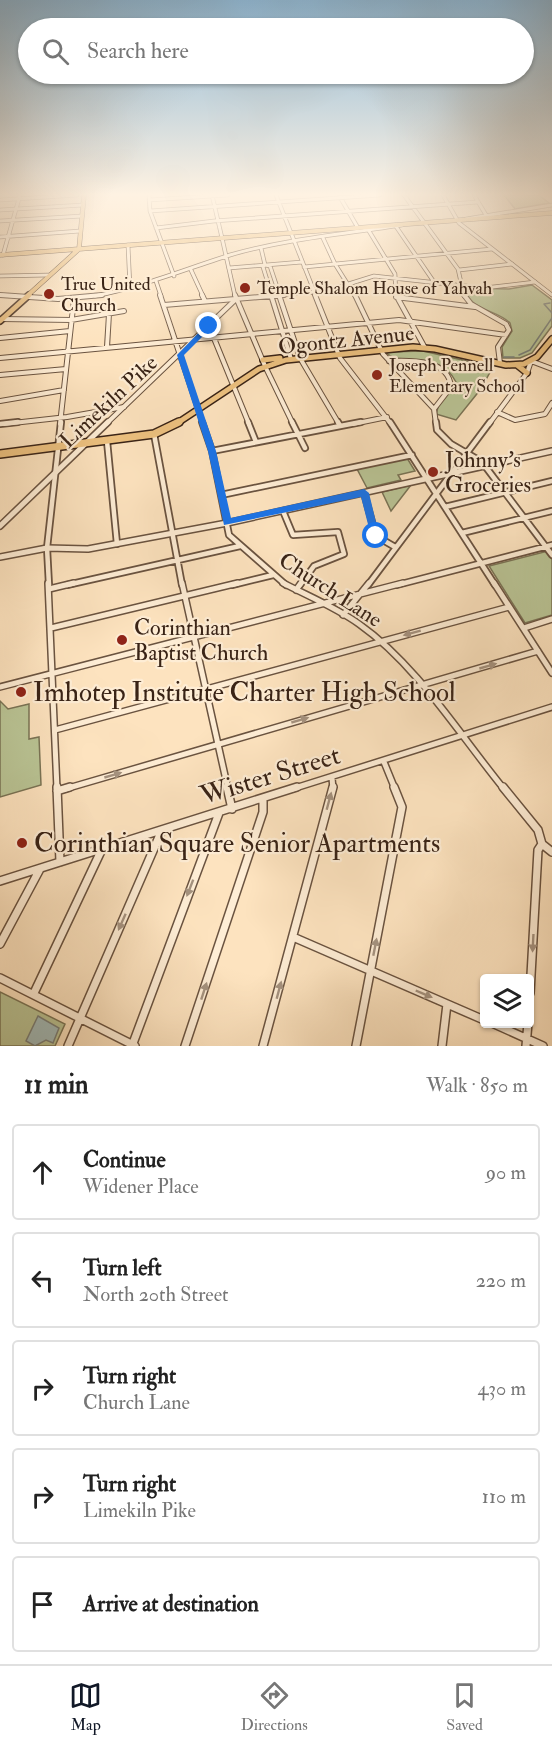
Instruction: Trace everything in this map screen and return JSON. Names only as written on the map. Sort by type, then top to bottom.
[{"type":"main road","points":[[1,320],[65,262],[78,249],[79,244]]},
{"type":"main road","points":[[1,255],[148,244]]},
{"type":"main road","points":[[65,262],[69,250]]},
{"type":"main road","points":[[531,361],[552,339]]},
{"type":"main road","name":"Ogontz Avenue","points":[[0,454],[154,434],[176,425],[198,411],[264,363],[339,354],[425,348],[500,363],[514,364],[531,361]]},
{"type":"main road","name":"Ogontz Avenue","points":[[500,363],[531,361]]},
{"type":"main road","points":[[514,364],[522,367],[527,374]]},
{"type":"street","points":[[161,244],[174,276]]},
{"type":"street","points":[[223,244],[236,299],[305,448]]},
{"type":"street","points":[[0,295],[74,299],[156,282],[226,257],[289,244]]},
{"type":"street","points":[[294,244],[339,354],[412,454],[552,673]]},
{"type":"street","points":[[326,244],[335,264],[350,283],[389,361],[434,409],[437,430],[451,444],[485,466],[524,518],[549,546],[552,555]]},
{"type":"street","points":[[377,244],[395,277],[396,297],[425,348]]},
{"type":"street","points":[[409,244],[434,282]]},
{"type":"street","points":[[440,244],[459,270],[464,296],[475,307]]},
{"type":"street","points":[[486,244],[552,295]]},
{"type":"street","points":[[128,245],[130,288]]},
{"type":"street","points":[[261,248],[265,265],[263,267],[291,359]]},
{"type":"street","points":[[229,268],[335,264],[492,249]]},
{"type":"street","points":[[459,270],[512,264]]},
{"type":"street","points":[[265,265],[270,266],[300,358],[340,426]]},
{"type":"street","points":[[191,270],[205,301]]},
{"type":"street","points":[[0,276],[50,275]]},
{"type":"street","points":[[164,305],[315,292],[368,277],[395,277],[462,286],[506,287],[536,282]]},
{"type":"street","name":"Church Lane","points":[[156,282],[212,451],[230,535],[273,575],[358,623],[380,642],[423,685],[461,737],[538,830],[542,844],[552,852]]},
{"type":"street","points":[[396,297],[475,307],[506,322],[509,330],[498,347],[500,363]]},
{"type":"street","points":[[60,862],[47,548],[74,299]]},
{"type":"street","name":"Limekiln Pike","points":[[0,526],[236,299]]},
{"type":"street","points":[[1,320],[71,320],[124,311]]},
{"type":"street","points":[[107,347],[109,314]]},
{"type":"street","points":[[0,358],[369,322],[409,321],[506,335]]},
{"type":"street","points":[[209,326],[256,442]]},
{"type":"street","points":[[0,338],[70,331]]},
{"type":"street","points":[[389,361],[425,362],[441,369],[451,378],[451,387],[434,409]]},
{"type":"street","points":[[343,615],[360,596],[527,374],[531,361],[551,368]]},
{"type":"street","points":[[0,375],[66,369]]},
{"type":"street","points":[[0,401],[64,390]]},
{"type":"street","points":[[497,412],[517,420],[545,414],[552,403]]},
{"type":"street","points":[[0,424],[62,417],[126,406]]},
{"type":"street","points":[[212,451],[387,417]]},
{"type":"street","points":[[154,434],[177,560],[232,809]]},
{"type":"street","points":[[107,441],[117,544]]},
{"type":"street","points":[[0,557],[47,548],[74,551],[227,523],[552,451]]},
{"type":"street","points":[[221,495],[412,454]]},
{"type":"street","points":[[446,507],[552,482]]},
{"type":"street","points":[[364,493],[376,536],[395,547]]},
{"type":"street","points":[[283,511],[291,533],[296,535],[338,532],[344,554],[314,566],[296,590]]},
{"type":"street","points":[[462,534],[552,511]]},
{"type":"street","points":[[49,589],[240,546]]},
{"type":"street","points":[[0,687],[549,546]]},
{"type":"street","points":[[51,628],[273,575]]},
{"type":"street","points":[[55,730],[509,607]]},
{"type":"street","points":[[524,628],[552,620]]},
{"type":"street","points":[[57,791],[538,651]]},
{"type":"street","name":"Wister Street","points":[[0,881],[384,762],[552,707]]},
{"type":"street","points":[[356,1046],[402,807],[384,762]]},
{"type":"street","points":[[263,1046],[333,788],[332,778]]},
{"type":"street","points":[[185,1046],[263,812],[263,800]]},
{"type":"street","points":[[0,978],[34,993],[133,1046],[219,813]]},
{"type":"street","points":[[68,1046],[162,830]]},
{"type":"street","points":[[531,974],[538,850],[542,844]]},
{"type":"street","points":[[34,993],[102,849]]},
{"type":"street","points":[[0,944],[40,868]]},
{"type":"street","points":[[293,937],[480,1018]]},
{"type":"street","points":[[442,1046],[447,1004]]},
{"type":"street","points":[[501,1028],[527,1042],[543,1046]]},
{"type":"green space","points":[[532,285],[552,300],[552,326],[532,353],[520,358],[503,358],[502,347],[512,331],[510,323],[477,305],[468,296],[465,288],[509,289]]},
{"type":"green space","points":[[423,351],[493,367],[480,390],[456,420],[436,414],[439,404],[456,382],[448,371],[429,361],[399,359],[386,352]]},
{"type":"green space","points":[[407,458],[415,471],[398,475],[401,480],[367,488],[357,469]]},
{"type":"green space","points":[[411,485],[391,511],[382,492]]},
{"type":"green space","points":[[552,550],[552,615],[525,623],[489,566]]},
{"type":"green space","points":[[0,701],[8,709],[29,704],[29,739],[39,737],[41,785],[0,797]]},
{"type":"green space","points":[[0,992],[65,1024],[55,1046],[0,1046]]},
{"type":"water","points":[[38,1016],[59,1028],[53,1043],[46,1040],[35,1046],[26,1041]]},
{"type":"waterway","points":[[550,303],[544,304],[552,313]]},
{"type":"waterway","points":[[519,355],[530,350],[552,318]]},
{"type":"waterway","points":[[504,357],[514,357]]},
{"type":"place","name":"Temple Shalom House of Yahvah","points":[[245,288]]},
{"type":"place","name":"True United Church","points":[[49,294]]},
{"type":"place","name":"Joseph Pennell Elementary School","points":[[377,375]]},
{"type":"place","name":"Johnny's Groceries","points":[[433,472]]},
{"type":"place","name":"Corinthian Baptist Church","points":[[122,640]]},
{"type":"place","name":"Imhotep Institute Charter High School","points":[[21,692]]},
{"type":"place","name":"Corinthian Square Senior Apartments","points":[[22,843]]},
{"type":"route","points":[[209,326],[180,355],[212,451],[227,523],[364,493],[376,536]]}]
